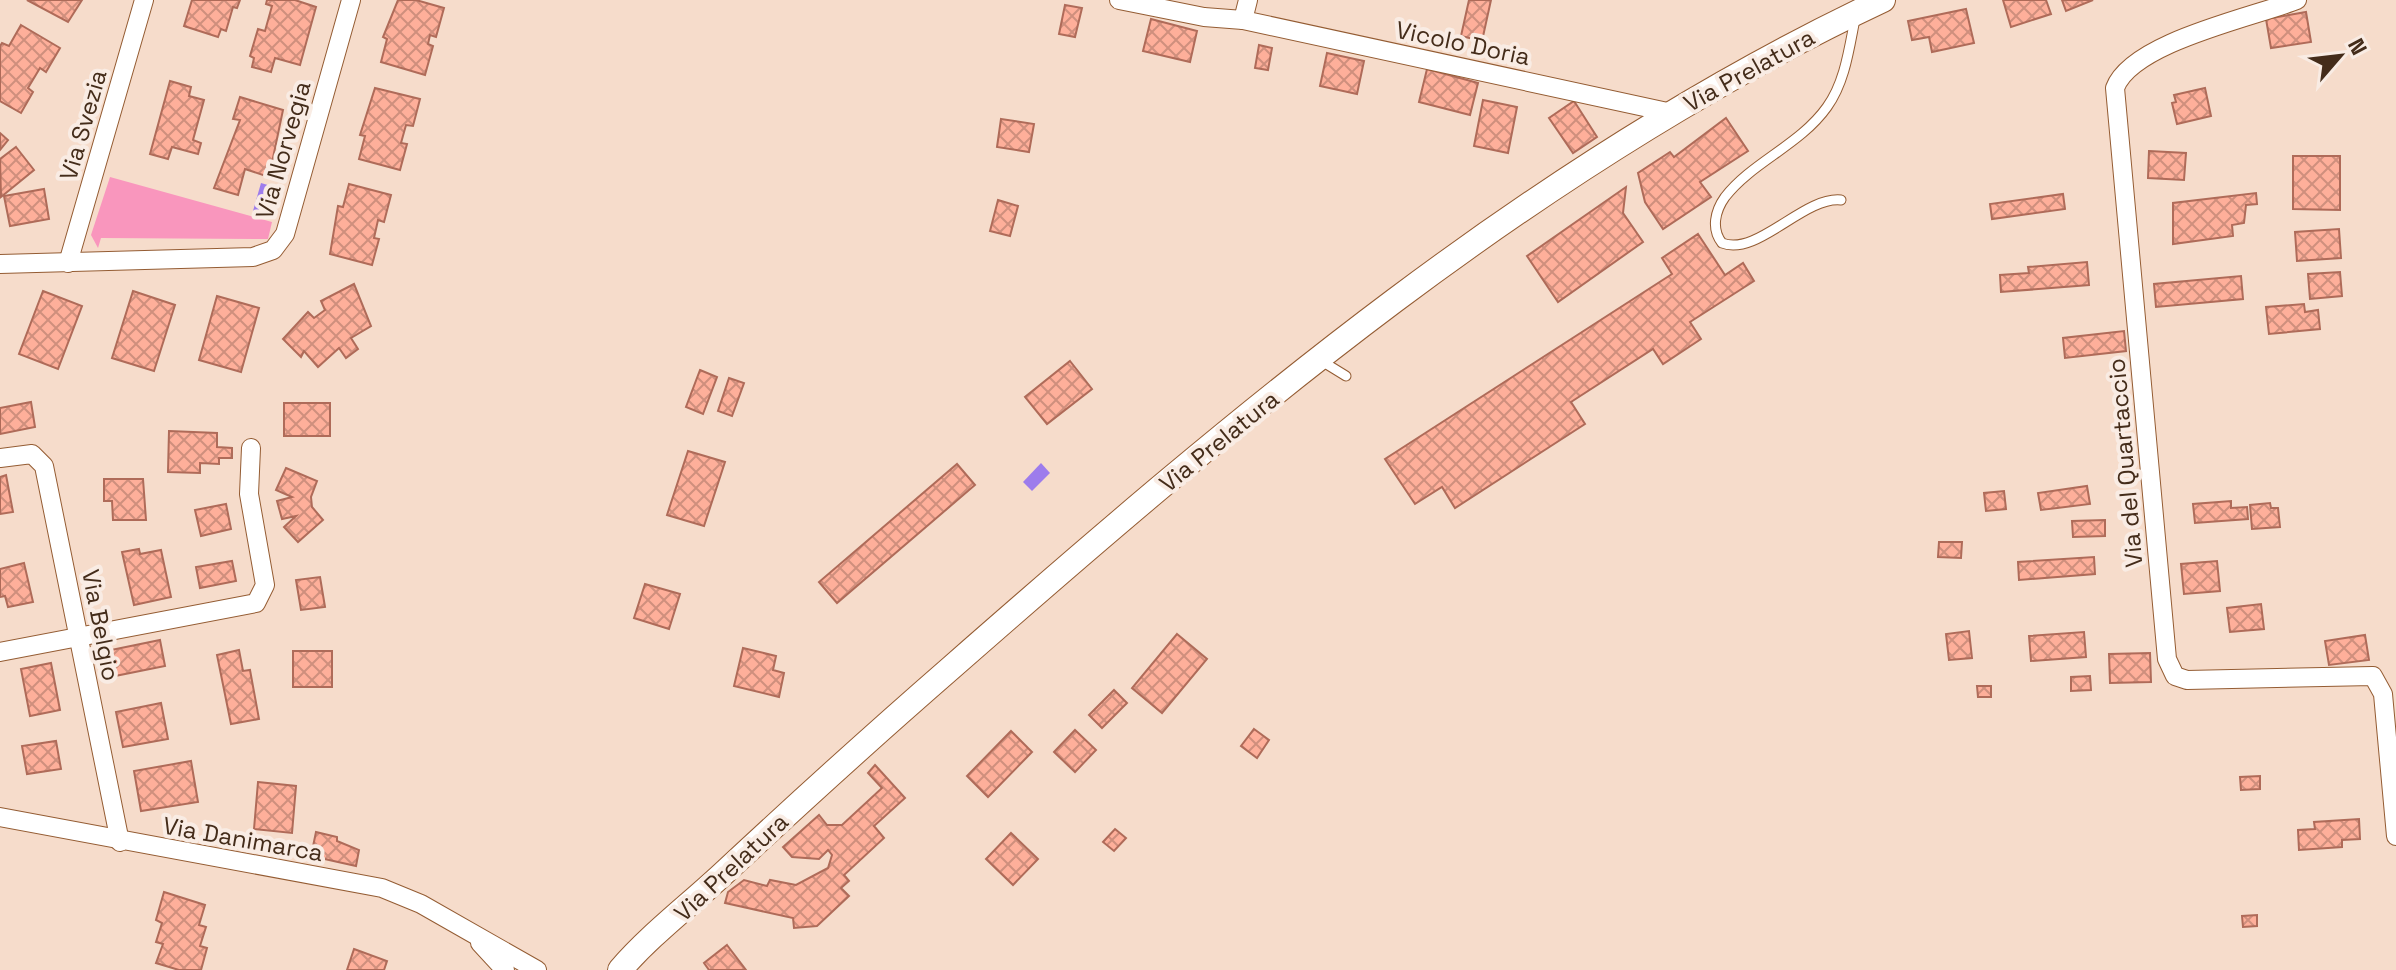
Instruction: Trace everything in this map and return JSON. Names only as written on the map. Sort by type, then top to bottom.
[{"type":"street","name":"Via Svezia","points":[[68,263],[144,0]]},
{"type":"street","name":"Via Norvegia","points":[[68,263],[253,257],[277,247],[285,234],[351,0]]},
{"type":"street","name":"Vicolo Doria","points":[[1119,0],[1204,17],[1243,20],[1672,113]]},
{"type":"street","points":[[1243,20],[1248,0]]},
{"type":"street","name":"Via Prelatura","points":[[620,968],[868,740],[1099,538],[1320,360],[1516,214],[1672,113],[1883,0]]},
{"type":"street","name":"Via del Quartaccio","points":[[2297,0],[2158,51],[2125,72],[2115,88],[2167,659],[2175,676],[2187,680],[2373,676],[2383,694],[2396,836]]},
{"type":"street","points":[[0,264],[68,263]]},
{"type":"street","points":[[0,652],[252,605],[259,601],[265,585],[249,494],[251,448]]},
{"type":"street","name":"Via Belgio","points":[[0,458],[28,454],[42,462],[120,842]]},
{"type":"street","name":"Via Danimarca","points":[[0,817],[120,842],[382,888],[414,900],[537,970]]},
{"type":"street","name":"Via Danimarca","points":[[470,932],[505,970]]},
{"type":"lane","points":[[1841,200],[1821,203],[1742,244],[1722,243],[1716,233],[1716,220],[1724,198],[1803,134],[1828,106],[1843,78],[1857,12]]},
{"type":"lane","points":[[1320,360],[1346,376]]},
{"type":"shaded area","points":[[110,177],[272,222],[268,239],[101,238],[98,248],[91,235]]},
{"type":"shaded area","points":[[261,183],[278,188],[270,216],[253,211]]},
{"type":"shaded area","points":[[1041,463],[1050,473],[1032,491],[1023,482]]},
{"type":"building","points":[[27,0],[82,0],[68,22]]},
{"type":"building","points":[[192,0],[240,0],[237,8],[233,7],[226,31],[221,29],[218,37],[184,26]]},
{"type":"building","points":[[267,0],[295,0],[316,7],[300,65],[275,58],[271,72],[252,67],[254,58],[250,56],[258,29],[265,31],[272,6],[266,4]]},
{"type":"building","points":[[398,0],[416,0],[444,8],[436,37],[430,35],[428,44],[433,46],[425,75],[381,62],[387,39],[383,37]]},
{"type":"building","points":[[1469,0],[1491,0],[1482,41],[1461,36]]},
{"type":"building","points":[[2003,0],[2046,0],[2051,14],[2011,27]]},
{"type":"building","points":[[2062,0],[2093,0],[2066,11]]},
{"type":"building","points":[[1065,5],[1082,8],[1075,37],[1059,34]]},
{"type":"building","points":[[1966,9],[1974,43],[1932,52],[1929,37],[1912,40],[1908,21]]},
{"type":"building","points":[[2306,12],[2311,42],[2271,48],[2266,19]]},
{"type":"building","points":[[1151,19],[1197,31],[1190,62],[1143,51]]},
{"type":"building","points":[[21,25],[60,48],[46,72],[40,68],[28,88],[33,92],[21,113],[0,101],[0,46],[2,43],[9,46]]},
{"type":"building","points":[[1259,45],[1272,48],[1268,70],[1255,68]]},
{"type":"building","points":[[1327,53],[1364,61],[1357,94],[1320,86]]},
{"type":"building","points":[[1427,69],[1478,83],[1470,115],[1419,102]]},
{"type":"building","points":[[170,81],[191,87],[189,96],[204,100],[193,140],[201,143],[198,154],[172,147],[168,159],[150,154]]},
{"type":"building","points":[[375,88],[420,99],[413,126],[406,125],[401,143],[407,144],[400,170],[359,159],[365,136],[360,135]]},
{"type":"building","points":[[2205,88],[2211,116],[2177,124],[2172,103],[2176,102],[2174,95]]},
{"type":"building","points":[[240,97],[283,110],[269,177],[245,169],[238,195],[214,188],[240,120],[233,119]]},
{"type":"building","points":[[1483,100],[1517,107],[1508,153],[1474,146]]},
{"type":"building","points":[[1574,101],[1597,137],[1573,153],[1549,118]]},
{"type":"building","points":[[1726,118],[1748,151],[1700,182],[1711,197],[1663,229],[1645,202],[1638,173],[1670,152],[1674,157]]},
{"type":"building","points":[[1001,119],[1034,124],[1029,152],[997,147]]},
{"type":"building","points":[[0,133],[8,140],[0,150]]},
{"type":"building","points":[[16,147],[34,170],[1,197],[0,159]]},
{"type":"building","points":[[2149,151],[2186,153],[2184,180],[2148,178]]},
{"type":"building","points":[[2293,156],[2340,156],[2340,210],[2293,209]]},
{"type":"building","points":[[349,184],[391,195],[384,222],[378,220],[374,238],[379,239],[372,265],[330,254],[338,206],[343,207]]},
{"type":"building","points":[[1626,187],[1623,213],[1643,242],[1558,302],[1527,256]]},
{"type":"building","points":[[44,189],[49,219],[10,226],[4,196]]},
{"type":"building","points":[[2256,193],[2257,204],[2246,205],[2244,223],[2232,225],[2233,236],[2173,244],[2173,203]]},
{"type":"building","points":[[2063,194],[2065,209],[1992,219],[1990,204]]},
{"type":"building","points":[[998,200],[1018,206],[1010,236],[990,231]]},
{"type":"building","points":[[2339,229],[2341,258],[2297,261],[2295,232]]},
{"type":"building","points":[[1698,234],[1725,275],[1743,263],[1754,281],[1690,322],[1701,339],[1663,364],[1653,349],[1571,402],[1585,424],[1455,508],[1442,487],[1415,504],[1385,459],[1672,274],[1662,258]]},
{"type":"building","points":[[2087,262],[2089,285],[2001,292],[2000,275],[2029,273],[2028,267]]},
{"type":"building","points":[[2340,272],[2342,296],[2310,299],[2308,274]]},
{"type":"building","points":[[2241,276],[2243,299],[2156,307],[2154,284]]},
{"type":"building","points":[[354,284],[371,326],[351,338],[358,349],[346,358],[339,348],[318,367],[304,351],[301,357],[283,339],[308,312],[314,318],[325,310],[321,301]]},
{"type":"building","points":[[43,291],[82,306],[58,369],[19,354]]},
{"type":"building","points":[[133,291],[175,305],[154,371],[112,358]]},
{"type":"building","points":[[217,296],[259,308],[241,372],[199,360]]},
{"type":"building","points":[[2304,304],[2305,312],[2318,310],[2320,329],[2269,334],[2266,307]]},
{"type":"building","points":[[2124,331],[2126,351],[2065,358],[2063,338]]},
{"type":"building","points":[[1070,361],[1092,389],[1047,424],[1025,397]]},
{"type":"building","points":[[700,370],[717,377],[703,414],[686,407]]},
{"type":"building","points":[[729,378],[744,383],[732,416],[718,411]]},
{"type":"building","points":[[31,402],[35,427],[0,434],[0,408]]},
{"type":"building","points":[[284,403],[330,403],[330,436],[284,436]]},
{"type":"building","points":[[169,431],[217,433],[217,447],[232,448],[232,458],[219,458],[219,464],[200,463],[200,473],[168,472]]},
{"type":"building","points":[[688,451],[725,462],[704,526],[667,515]]},
{"type":"building","points":[[957,464],[975,485],[837,603],[819,582]]},
{"type":"building","points":[[286,468],[317,481],[311,497],[312,507],[323,520],[298,542],[284,527],[296,516],[282,519],[277,501],[292,497],[276,490]]},
{"type":"building","points":[[6,475],[13,512],[0,514],[0,477]]},
{"type":"building","points":[[104,479],[143,479],[146,520],[113,520],[112,501],[104,501]]},
{"type":"building","points":[[2087,486],[2090,504],[2041,510],[2038,493]]},
{"type":"building","points":[[2004,491],[2006,509],[1986,511],[1984,493]]},
{"type":"building","points":[[2231,501],[2231,508],[2247,507],[2248,519],[2195,523],[2193,504]]},
{"type":"building","points":[[2270,503],[2271,508],[2278,508],[2280,527],[2252,529],[2250,505]]},
{"type":"building","points":[[226,504],[231,529],[201,536],[195,510]]},
{"type":"building","points":[[2105,520],[2105,536],[2073,537],[2072,521]]},
{"type":"building","points":[[1939,542],[1962,542],[1961,558],[1938,557]]},
{"type":"building","points":[[139,549],[140,554],[161,550],[171,597],[134,605],[122,552]]},
{"type":"building","points":[[2094,557],[2095,574],[2019,580],[2018,562]]},
{"type":"building","points":[[232,561],[236,581],[200,588],[196,567]]},
{"type":"building","points":[[2217,561],[2220,591],[2184,594],[2181,564]]},
{"type":"building","points":[[24,563],[33,602],[8,607],[5,596],[0,597],[0,569]]},
{"type":"building","points":[[320,577],[325,607],[301,610],[296,580]]},
{"type":"building","points":[[645,584],[680,594],[669,629],[634,618]]},
{"type":"building","points":[[2261,604],[2264,629],[2230,632],[2227,608]]},
{"type":"building","points":[[1969,631],[1972,658],[1949,660],[1946,634]]},
{"type":"building","points":[[2084,632],[2086,657],[2031,661],[2029,636]]},
{"type":"building","points":[[1177,634],[1207,659],[1162,713],[1132,688]]},
{"type":"building","points":[[2365,635],[2369,660],[2329,665],[2325,641]]},
{"type":"building","points":[[160,640],[165,666],[115,676],[111,650]]},
{"type":"building","points":[[743,648],[776,656],[773,670],[784,673],[779,697],[734,686]]},
{"type":"building","points":[[239,650],[243,671],[250,670],[259,719],[231,724],[217,655]]},
{"type":"building","points":[[293,651],[332,651],[332,687],[293,687]]},
{"type":"building","points":[[2150,653],[2151,682],[2110,683],[2109,654]]},
{"type":"building","points":[[51,663],[60,710],[30,716],[21,669]]},
{"type":"building","points":[[2090,676],[2091,690],[2071,691],[2071,677]]},
{"type":"building","points":[[1977,686],[1991,686],[1991,697],[1978,697]]},
{"type":"building","points":[[1114,690],[1127,703],[1102,728],[1089,715]]},
{"type":"building","points":[[161,703],[168,739],[123,747],[116,712]]},
{"type":"building","points":[[1254,729],[1269,740],[1257,758],[1241,746]]},
{"type":"building","points":[[1075,730],[1096,750],[1075,772],[1054,752]]},
{"type":"building","points":[[1011,731],[1032,752],[988,797],[967,776]]},
{"type":"building","points":[[56,741],[61,769],[27,774],[22,746]]},
{"type":"building","points":[[191,761],[198,802],[141,811],[134,771]]},
{"type":"building","points":[[875,765],[905,798],[874,826],[884,838],[844,875],[849,881],[841,888],[849,896],[817,926],[794,928],[793,918],[725,903],[728,892],[744,880],[767,886],[770,880],[796,885],[828,868],[832,855],[828,850],[819,859],[792,857],[783,847],[819,815],[827,825],[842,825],[882,788],[868,773]]},
{"type":"building","points":[[2260,776],[2260,789],[2241,790],[2240,777]]},
{"type":"building","points":[[258,782],[296,786],[292,833],[254,829]]},
{"type":"building","points":[[2359,819],[2360,839],[2342,840],[2342,847],[2299,850],[2298,830],[2315,829],[2314,822]]},
{"type":"building","points":[[1115,829],[1126,838],[1114,851],[1103,842]]},
{"type":"building","points":[[316,832],[337,837],[337,841],[359,850],[356,866],[311,856]]},
{"type":"building","points":[[1011,833],[1038,859],[1013,885],[986,859]]},
{"type":"building","points":[[164,892],[205,905],[199,925],[206,927],[200,946],[207,948],[201,970],[179,970],[156,963],[163,944],[156,942],[162,923],[156,920]]},
{"type":"building","points":[[2257,915],[2257,926],[2243,927],[2242,916]]},
{"type":"building","points":[[727,945],[746,970],[709,970],[704,963]]},
{"type":"building","points":[[354,949],[387,961],[384,970],[347,970]]}]
